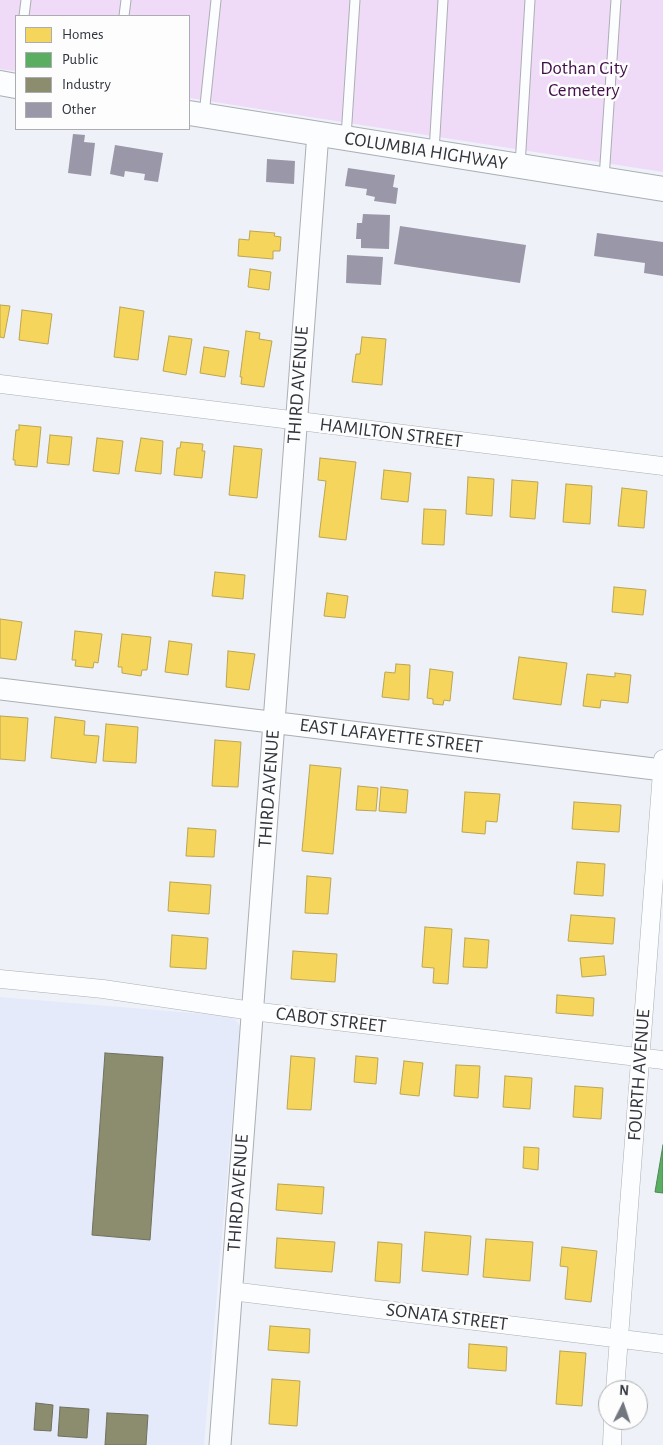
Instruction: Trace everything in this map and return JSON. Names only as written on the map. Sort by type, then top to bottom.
[{"type":"main road","points":[[0,83],[15,85]]},
{"type":"main road","name":"COLUMBIA HIGHWAY","points":[[197,114],[663,189]]},
{"type":"street","name":"THIRD AVENUE","points":[[220,1445],[318,133]]},
{"type":"street","name":"HAMILTON STREET","points":[[0,384],[295,422],[663,466]]},
{"type":"street","name":"EAST LAFAYETTE STREET","points":[[0,689],[663,766]]},
{"type":"street","name":"FOURTH AVENUE","points":[[616,1380],[663,766]]},
{"type":"street","name":"CABOT STREET","points":[[0,979],[102,989],[252,1011],[663,1060]]},
{"type":"street","name":"SONATA STREET","points":[[231,1291],[663,1344]]},
{"type":"street","points":[[612,1445],[613,1430]]},
{"type":"lane","points":[[24,15],[26,0]]},
{"type":"lane","points":[[124,15],[126,0]]},
{"type":"lane","points":[[197,114],[216,0]]},
{"type":"lane","points":[[346,138],[355,0]]},
{"type":"lane","points":[[434,152],[443,0]]},
{"type":"lane","points":[[520,166],[530,0]]},
{"type":"lane","points":[[604,179],[616,0]]},
{"type":"shaded area","points":[[0,997],[228,1016],[235,1019],[240,1026],[204,1445],[0,1445]]},
{"type":"green space","name":"Dothan City Cemetery","points":[[0,0],[663,0],[663,172],[190,98],[190,15],[15,15],[15,71],[0,69]]},
{"type":"building: Homes","points":[[250,231],[275,233],[274,236],[281,237],[280,251],[273,251],[273,259],[238,256],[239,239],[249,240]]},
{"type":"building: Homes","points":[[250,269],[271,272],[269,290],[248,287]]},
{"type":"building: Homes","points":[[0,305],[10,306],[4,338],[0,337]]},
{"type":"building: Homes","points":[[120,307],[144,311],[138,360],[114,357]]},
{"type":"building: Homes","points":[[22,310],[52,314],[48,344],[19,340]]},
{"type":"building: Homes","points":[[246,331],[260,333],[259,339],[272,341],[264,387],[241,384],[242,377],[240,377]]},
{"type":"building: Homes","points":[[169,336],[192,339],[186,375],[163,371]]},
{"type":"building: Homes","points":[[362,337],[386,339],[382,385],[352,382],[356,354],[360,354]]},
{"type":"building: Homes","points":[[204,347],[229,351],[225,377],[200,373]]},
{"type":"building: Homes","points":[[19,425],[41,427],[37,467],[15,465],[15,460],[13,460],[16,430],[19,430]]},
{"type":"building: Homes","points":[[50,435],[72,437],[69,465],[47,463]]},
{"type":"building: Homes","points":[[97,438],[123,441],[119,474],[93,471]]},
{"type":"building: Homes","points":[[141,438],[163,441],[161,474],[135,471]]},
{"type":"building: Homes","points":[[181,442],[203,444],[202,451],[205,451],[202,478],[174,475],[177,448],[180,448]]},
{"type":"building: Homes","points":[[234,446],[262,449],[257,498],[229,495]]},
{"type":"building: Homes","points":[[320,458],[356,462],[346,540],[319,537],[326,481],[318,480]]},
{"type":"building: Homes","points":[[384,470],[411,473],[408,502],[381,499]]},
{"type":"building: Homes","points":[[468,477],[494,479],[492,516],[466,514]]},
{"type":"building: Homes","points":[[512,480],[538,482],[535,519],[510,517]]},
{"type":"building: Homes","points":[[566,484],[592,486],[590,524],[563,522]]},
{"type":"building: Homes","points":[[622,488],[647,491],[644,528],[618,526]]},
{"type":"building: Homes","points":[[424,509],[446,510],[444,545],[422,544]]},
{"type":"building: Homes","points":[[215,572],[245,575],[243,599],[212,596]]},
{"type":"building: Homes","points":[[614,587],[646,590],[643,615],[612,612]]},
{"type":"building: Homes","points":[[327,593],[348,596],[345,618],[324,616]]},
{"type":"building: Homes","points":[[0,619],[22,622],[16,660],[0,658]]},
{"type":"building: Homes","points":[[75,631],[102,634],[98,663],[94,662],[93,668],[75,666],[76,660],[72,660]]},
{"type":"building: Homes","points":[[122,634],[151,637],[147,670],[142,670],[141,676],[122,673],[122,667],[118,667]]},
{"type":"building: Homes","points":[[169,641],[192,644],[188,675],[165,672]]},
{"type":"building: Homes","points":[[228,651],[255,654],[249,690],[226,687]]},
{"type":"building: Homes","points":[[519,657],[567,663],[561,705],[513,699]]},
{"type":"building: Homes","points":[[396,664],[410,665],[409,700],[382,697],[385,672],[395,673]]},
{"type":"building: Homes","points":[[430,669],[453,672],[450,701],[444,700],[443,705],[433,704],[433,699],[427,698]]},
{"type":"building: Homes","points":[[615,673],[631,675],[628,703],[601,700],[600,708],[583,706],[587,674],[615,677]]},
{"type":"building: Homes","points":[[0,716],[28,718],[25,761],[0,759]]},
{"type":"building: Homes","points":[[55,717],[85,721],[84,735],[99,736],[96,763],[51,758]]},
{"type":"building: Homes","points":[[106,724],[138,727],[136,763],[103,761]]},
{"type":"building: Homes","points":[[215,740],[241,742],[238,787],[212,786]]},
{"type":"building: Homes","points":[[310,765],[341,768],[333,854],[302,851]]},
{"type":"building: Homes","points":[[358,786],[378,788],[376,811],[356,810]]},
{"type":"building: Homes","points":[[381,787],[408,790],[406,813],[379,811]]},
{"type":"building: Homes","points":[[465,792],[500,794],[497,822],[486,821],[485,834],[462,832]]},
{"type":"building: Homes","points":[[574,802],[621,805],[619,832],[572,829]]},
{"type":"building: Homes","points":[[188,828],[216,830],[214,857],[186,856]]},
{"type":"building: Homes","points":[[577,862],[605,864],[603,896],[574,894]]},
{"type":"building: Homes","points":[[307,876],[331,878],[328,914],[305,913]]},
{"type":"building: Homes","points":[[170,882],[211,885],[209,914],[168,911]]},
{"type":"building: Homes","points":[[571,915],[615,918],[613,944],[568,941]]},
{"type":"building: Homes","points":[[425,927],[452,929],[448,984],[433,983],[434,968],[422,967]]},
{"type":"building: Homes","points":[[172,935],[208,938],[206,969],[170,967]]},
{"type":"building: Homes","points":[[465,938],[489,940],[487,968],[463,967]]},
{"type":"building: Homes","points":[[293,951],[337,954],[335,982],[291,979]]},
{"type":"building: Homes","points":[[604,956],[606,975],[582,977],[580,958]]},
{"type":"building: Homes","points":[[557,995],[594,998],[593,1016],[556,1013]]},
{"type":"building: Homes","points":[[291,1056],[315,1058],[311,1110],[287,1109]]},
{"type":"building: Homes","points":[[356,1056],[378,1058],[376,1084],[354,1082]]},
{"type":"building: Homes","points":[[404,1061],[423,1063],[419,1096],[400,1094]]},
{"type":"building: Homes","points":[[456,1065],[480,1066],[478,1098],[454,1096]]},
{"type":"building: Homes","points":[[505,1076],[532,1078],[530,1109],[503,1107]]},
{"type":"building: Homes","points":[[575,1086],[603,1088],[601,1119],[573,1117]]},
{"type":"building: Homes","points":[[524,1147],[539,1148],[538,1170],[523,1168]]},
{"type":"building: Homes","points":[[278,1184],[324,1187],[322,1214],[276,1210]]},
{"type":"building: Homes","points":[[425,1232],[471,1236],[468,1275],[422,1271]]},
{"type":"building: Homes","points":[[277,1238],[335,1242],[332,1272],[275,1268]]},
{"type":"building: Homes","points":[[486,1239],[533,1242],[530,1281],[483,1277]]},
{"type":"building: Homes","points":[[378,1242],[402,1244],[400,1283],[375,1281]]},
{"type":"building: Homes","points":[[562,1247],[597,1251],[591,1302],[565,1299],[568,1267],[560,1266]]},
{"type":"building: Homes","points":[[270,1326],[310,1329],[309,1353],[268,1350]]},
{"type":"building: Homes","points":[[469,1344],[507,1347],[506,1371],[468,1368]]},
{"type":"building: Homes","points":[[560,1351],[586,1353],[582,1406],[556,1404]]},
{"type":"building: Homes","points":[[272,1379],[300,1381],[297,1426],[269,1424]]},
{"type":"building: Public","points":[[663,1145],[663,1193],[655,1192]]},
{"type":"building: Industry","points":[[105,1053],[163,1057],[150,1240],[92,1235]]},
{"type":"building: Industry","points":[[36,1403],[53,1405],[51,1431],[34,1430]]},
{"type":"building: Industry","points":[[60,1407],[89,1409],[87,1438],[58,1436]]},
{"type":"building: Industry","points":[[107,1413],[148,1415],[146,1445],[105,1445]]},
{"type":"building: Other","points":[[73,134],[85,135],[84,142],[95,143],[91,176],[68,173]]},
{"type":"building: Other","points":[[115,145],[163,153],[158,182],[144,180],[145,174],[125,171],[124,177],[110,174]]},
{"type":"building: Other","points":[[267,159],[295,161],[294,184],[266,182]]},
{"type":"building: Other","points":[[348,168],[395,175],[393,187],[398,188],[396,204],[374,201],[375,197],[366,195],[367,189],[345,186]]},
{"type":"building: Other","points":[[363,214],[390,215],[389,249],[361,248],[361,239],[356,239],[357,223],[362,223]]},
{"type":"building: Other","points":[[400,226],[526,245],[520,283],[394,264]]},
{"type":"building: Other","points":[[597,233],[663,242],[663,276],[644,273],[645,263],[594,256]]},
{"type":"building: Other","points":[[347,255],[383,257],[381,285],[346,283]]}]
